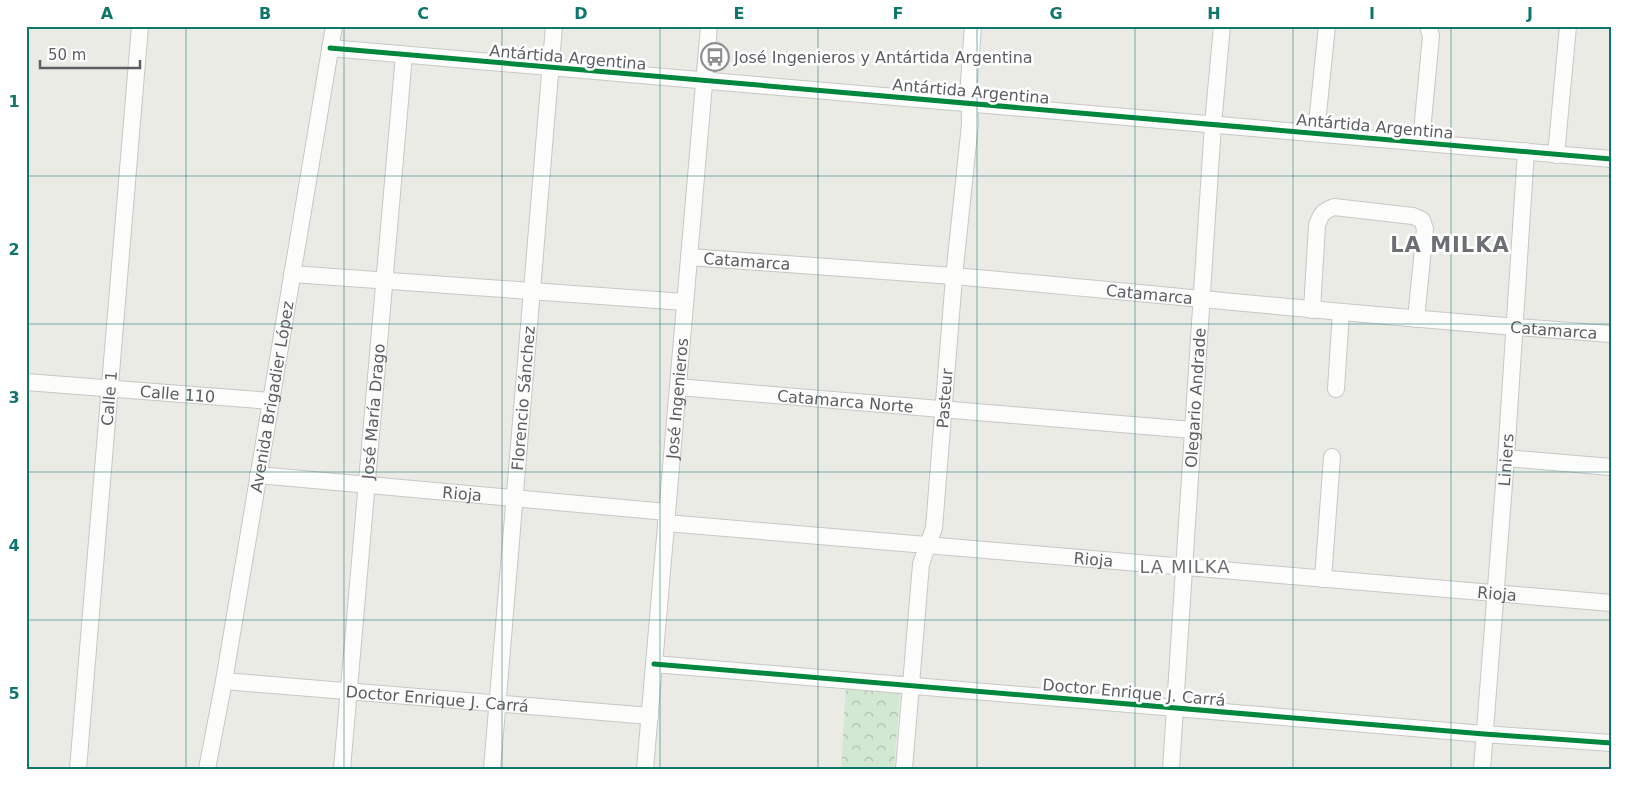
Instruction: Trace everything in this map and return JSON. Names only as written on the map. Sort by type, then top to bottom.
[{"type":"street","name":"Calle 1","points":[[78,769],[140,26]]},
{"type":"street","name":"Avenida Brigadier López","points":[[207,769],[224,681],[334,26]]},
{"type":"street","name":"Florencio Sánchez","points":[[492,769],[554,26]]},
{"type":"street","name":"José Ingenieros","points":[[645,769],[709,26]]},
{"type":"street","name":"Pasteur","points":[[904,769],[921,564],[934,528],[942,409],[970,124],[969,104],[973,26]]},
{"type":"street","name":"Olegario Andrade","points":[[1171,769],[1213,124],[1222,26]]},
{"type":"street","points":[[1316,133],[1327,26]]},
{"type":"street","points":[[1421,142],[1431,36],[1428,26]]},
{"type":"street","points":[[1556,154],[1568,26]]},
{"type":"street","name":"Antártida Argentina","points":[[330,48],[1611,159]]},
{"type":"street","name":"José María Drago","points":[[342,769],[404,55]]},
{"type":"street","name":"Liniers","points":[[1482,769],[1506,458],[1526,151]]},
{"type":"street","points":[[1312,310],[1317,225],[1324,210],[1334,207],[1413,216],[1422,220],[1425,229],[1416,319]]},
{"type":"street","name":"Catamarca","points":[[689,257],[954,276],[1312,310],[1611,334]]},
{"type":"street","points":[[292,274],[685,302]]},
{"type":"street","points":[[1336,389],[1341,312]]},
{"type":"street","name":"Calle 110","points":[[26,382],[271,401]]},
{"type":"street","name":"Catamarca Norte","points":[[678,387],[1192,430]]},
{"type":"street","points":[[1323,579],[1332,456]]},
{"type":"street","points":[[1506,458],[1611,467]]},
{"type":"street","name":"Rioja","points":[[258,474],[515,498],[667,518],[928,545],[1611,603]]},
{"type":"street","name":"Doctor Enrique J. Carrá","points":[[654,664],[1611,743]]},
{"type":"street","name":"Doctor Enrique J. Carrá","points":[[224,681],[650,716]]},
{"type":"green space","points":[[846,686],[900,692],[894,769],[841,769]]},
{"type":"cycle path","points":[[330,48],[1611,159]]},
{"type":"cycle path","points":[[654,664],[1611,743]]},
{"type":"place","name":"José Ingenieros y Antártida Argentina","points":[[715,57]]},
{"type":"district","name":"LA MILKA","points":[[1450,245]]},
{"type":"district","name":"LA MILKA","points":[[1185,567]]}]
